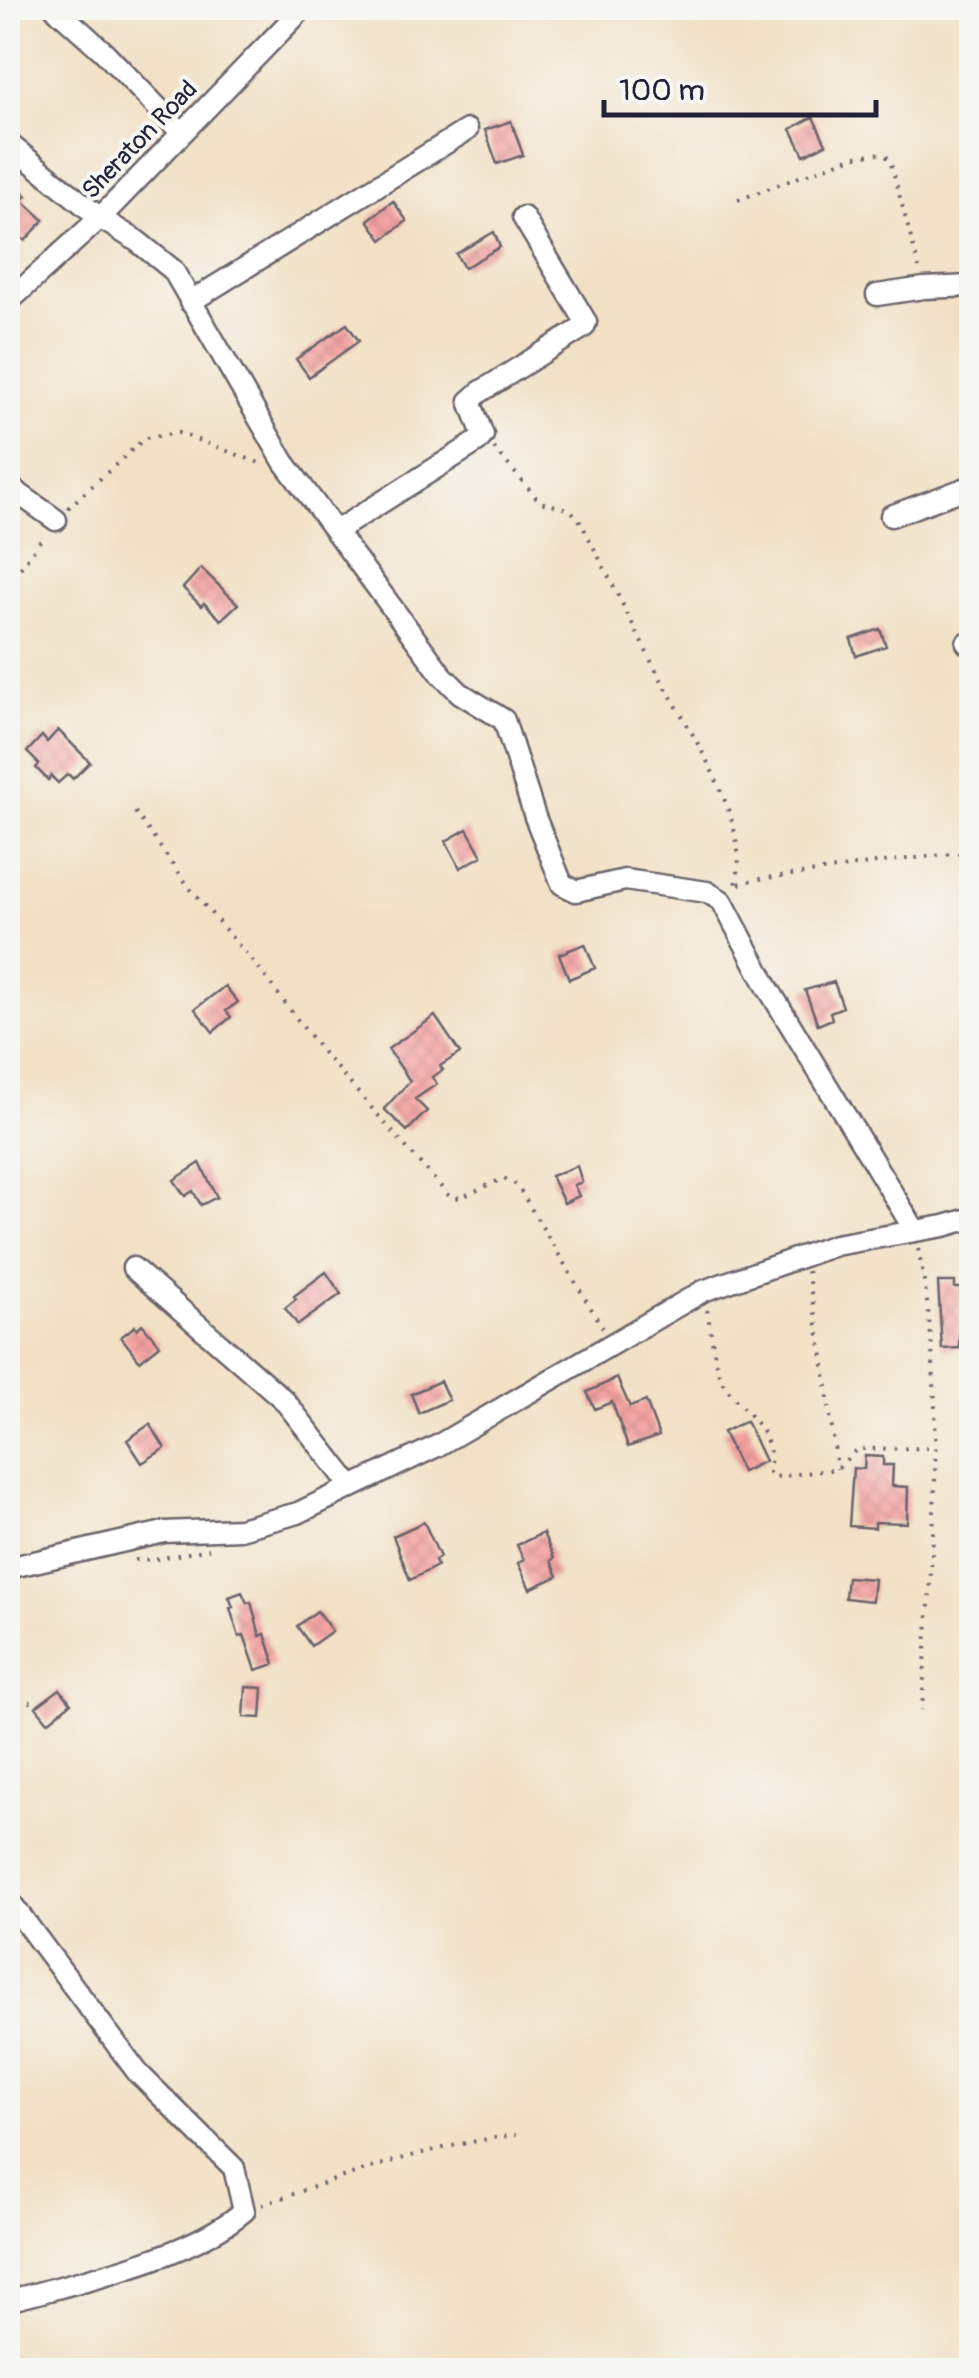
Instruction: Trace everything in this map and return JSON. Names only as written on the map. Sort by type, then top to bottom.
[{"type":"street","points":[[55,8],[104,52],[182,133]]},
{"type":"street","name":"Sheraton Road","points":[[8,302],[100,218],[303,8]]},
{"type":"street","points":[[190,302],[467,130]]},
{"type":"street","points":[[8,143],[100,218],[137,240],[173,270],[284,462],[442,675],[460,693],[504,720],[534,817],[562,884],[576,891],[625,880],[707,892],[722,901],[768,988],[914,1229]]},
{"type":"street","points":[[336,531],[477,442],[483,435],[470,401],[580,331],[586,322],[522,217]]},
{"type":"street","points":[[877,295],[972,286]]},
{"type":"street","points":[[8,486],[56,520]]},
{"type":"street","points":[[891,516],[972,486]]},
{"type":"street","points":[[8,1568],[164,1532],[240,1529],[298,1513],[437,1446],[703,1291],[835,1245],[972,1218]]},
{"type":"street","points":[[133,1268],[284,1400],[352,1486]]},
{"type":"street","points":[[8,1899],[138,2073],[234,2168],[244,2211],[227,2225],[190,2243],[100,2275],[8,2301]]},
{"type":"path","points":[[738,200],[855,156],[882,153],[890,160],[924,288]]},
{"type":"path","points":[[8,585],[56,520],[144,438],[179,433],[267,466],[284,462]]},
{"type":"path","points":[[483,435],[540,502],[568,509],[578,517],[716,776],[742,864],[736,884],[722,901]]},
{"type":"path","points":[[135,812],[192,891],[260,970],[319,1048],[449,1196],[460,1198],[504,1178],[517,1185],[611,1343]]},
{"type":"path","points":[[736,884],[861,863],[972,853]]},
{"type":"path","points":[[914,1229],[926,1286],[935,1448],[922,1710]]},
{"type":"path","points":[[804,1257],[823,1357],[837,1469]]},
{"type":"path","points":[[703,1291],[723,1384],[748,1410],[767,1439],[768,1473],[783,1477],[837,1469],[856,1449],[935,1448]]},
{"type":"path","points":[[8,1701],[34,1702]]},
{"type":"path","points":[[244,2211],[457,2142],[516,2135]]},
{"type":"building","points":[[813,117],[826,144],[804,155],[791,129]]},
{"type":"building","points":[[511,121],[523,155],[497,164],[485,130]]},
{"type":"building","points":[[8,177],[27,196],[22,200],[44,220],[25,241],[8,225]]},
{"type":"building","points":[[393,201],[407,221],[382,240],[368,220]]},
{"type":"building","points":[[494,232],[500,247],[464,268],[456,254]]},
{"type":"building","points":[[347,324],[359,341],[309,377],[296,359]]},
{"type":"building","points":[[201,568],[238,604],[221,620],[183,588]]},
{"type":"building","points":[[880,629],[886,646],[856,656],[851,639]]},
{"type":"building","points":[[58,730],[90,762],[73,779],[68,774],[58,783],[51,776],[48,780],[36,768],[39,764],[27,752],[42,736],[47,742]]},
{"type":"building","points":[[467,829],[482,856],[460,868],[446,841]]},
{"type":"building","points":[[585,944],[595,968],[569,979],[559,954]]},
{"type":"building","points":[[834,982],[843,1007],[830,1012],[832,1019],[818,1025],[805,990]]},
{"type":"building","points":[[225,986],[238,1002],[226,1011],[231,1017],[213,1032],[195,1009]]},
{"type":"building","points":[[435,1016],[460,1053],[440,1066],[443,1070],[432,1077],[437,1084],[415,1099],[427,1111],[407,1131],[384,1109],[410,1081],[388,1049]]},
{"type":"building","points":[[200,1163],[217,1197],[201,1205],[193,1191],[185,1196],[174,1180]]},
{"type":"building","points":[[577,1166],[582,1182],[574,1185],[579,1196],[564,1203],[551,1176]]},
{"type":"building","points":[[326,1272],[341,1294],[298,1325],[285,1308],[296,1299],[294,1296]]},
{"type":"building","points":[[938,1282],[955,1282],[955,1288],[961,1288],[959,1348],[942,1349]]},
{"type":"building","points":[[142,1324],[160,1345],[140,1361],[121,1337]]},
{"type":"building","points":[[617,1378],[630,1407],[646,1401],[659,1436],[628,1447],[612,1402],[595,1409],[587,1392]]},
{"type":"building","points":[[440,1381],[449,1400],[419,1413],[411,1394]]},
{"type":"building","points":[[746,1421],[765,1461],[742,1472],[723,1432]]},
{"type":"building","points":[[150,1424],[165,1448],[142,1463],[127,1440]]},
{"type":"building","points":[[865,1456],[883,1457],[883,1465],[893,1465],[892,1486],[908,1487],[907,1523],[875,1522],[875,1528],[849,1526],[853,1468],[864,1469]]},
{"type":"building","points":[[424,1522],[440,1557],[435,1560],[437,1566],[410,1580],[393,1536]]},
{"type":"building","points":[[543,1533],[558,1576],[530,1589],[518,1563],[524,1560],[517,1545]]},
{"type":"building","points":[[847,1577],[874,1579],[872,1601],[845,1598]]},
{"type":"building","points":[[242,1592],[247,1603],[251,1602],[260,1636],[265,1634],[275,1664],[256,1670],[230,1608],[233,1607],[229,1597]]},
{"type":"building","points":[[317,1611],[332,1631],[311,1646],[297,1626]]},
{"type":"building","points":[[246,1687],[263,1688],[261,1718],[244,1717]]},
{"type":"building","points":[[60,1689],[71,1703],[48,1722],[36,1707]]}]
